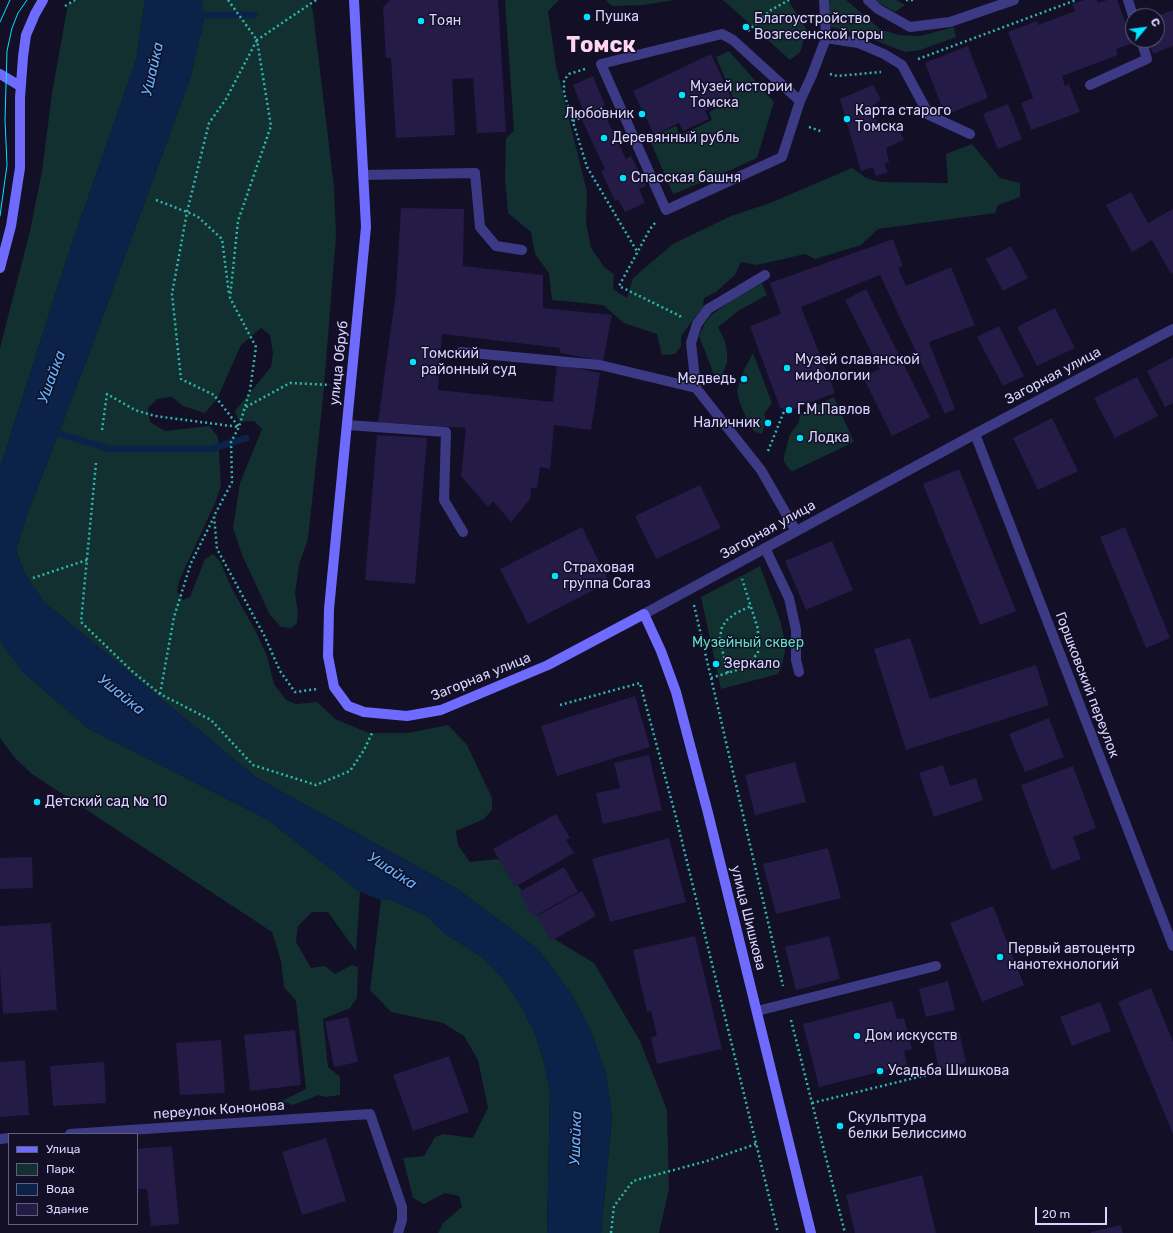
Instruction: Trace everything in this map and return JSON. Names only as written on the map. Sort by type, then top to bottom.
[{"type":"street","points":[[0,268],[11,226],[20,168],[20,86],[26,35],[43,0]]},
{"type":"street","name":"улица Обруб","points":[[354,0],[366,227],[329,609],[328,656],[334,687],[348,706],[364,712]]},
{"type":"street","points":[[800,101],[732,40],[722,34],[601,64],[666,210],[782,157],[800,101],[826,38],[824,0]]},
{"type":"street","points":[[868,0],[878,9],[910,27],[950,22],[1014,0]]},
{"type":"street","points":[[826,38],[858,44],[884,54],[902,65],[929,115],[970,134]]},
{"type":"street","points":[[1090,85],[1146,59],[1143,48]]},
{"type":"street","points":[[0,74],[20,86]]},
{"type":"street","points":[[363,175],[475,173],[480,227],[496,246],[522,250]]},
{"type":"street","points":[[765,275],[708,309],[697,324],[691,343],[696,388],[761,470],[796,531]]},
{"type":"street","name":"Загорная улица","points":[[364,712],[407,716],[441,710],[548,665],[975,434],[1173,329]]},
{"type":"street","points":[[461,352],[600,365],[696,388]]},
{"type":"street","points":[[347,426],[446,432],[444,500],[463,532]]},
{"type":"street","name":"Горшковский переулок","points":[[975,434],[1173,946]]},
{"type":"street","points":[[765,548],[788,598],[796,630],[796,660],[799,672]]},
{"type":"street","name":"улица Шишкова","points":[[644,614],[662,652],[676,692],[710,821],[811,1233]]},
{"type":"street","points":[[757,1012],[936,966]]},
{"type":"street","name":"переулок Кононова","points":[[85,1133],[370,1114],[402,1206],[402,1220],[398,1232]]},
{"type":"path","points":[[65,6],[75,0]]},
{"type":"path","points":[[228,0],[257,40],[271,126],[238,221],[230,298]]},
{"type":"path","points":[[239,428],[214,395],[181,379],[172,294],[187,212],[209,123],[226,99],[257,40],[316,0]]},
{"type":"path","points":[[732,40],[747,32],[771,10],[789,0]]},
{"type":"path","points":[[906,0],[913,0]]},
{"type":"path","points":[[813,72],[837,76],[879,73],[1076,0]]},
{"type":"path","points":[[601,64],[569,74],[564,80],[564,93],[587,167],[638,253]]},
{"type":"path","points":[[573,121],[618,102]]},
{"type":"path","points":[[156,200],[197,216],[222,239],[230,298],[256,347],[246,407],[239,428],[231,442],[232,482],[191,563],[174,617],[160,694]]},
{"type":"path","points":[[666,210],[650,229],[619,286],[680,316],[691,343]]},
{"type":"path","points":[[246,407],[290,383],[330,385]]},
{"type":"path","points":[[102,430],[107,394],[135,410],[155,416],[239,428]]},
{"type":"path","points":[[761,470],[785,409]]},
{"type":"path","points":[[96,463],[81,622],[132,672],[160,694],[211,720],[253,765],[316,785],[350,771],[364,750]]},
{"type":"path","points":[[214,516],[217,549],[264,635],[280,671],[296,692],[334,687]]},
{"type":"path","points":[[33,578],[87,560]]},
{"type":"path","points":[[711,678],[749,664],[758,652],[758,629],[737,563]]},
{"type":"path","points":[[690,589],[787,1004],[845,1233]]},
{"type":"path","points":[[728,673],[720,638],[722,627],[727,620],[736,613],[751,606]]},
{"type":"path","points":[[560,705],[640,683],[677,821],[778,1233]]},
{"type":"path","points":[[812,1103],[931,1074]]},
{"type":"path","points":[[611,1233],[614,1206],[633,1181],[707,1161],[756,1144]]},
{"type":"green space","points":[[75,0],[145,0],[136,60],[66,261],[0,468],[0,348],[30,231],[42,171],[52,93],[68,4]]},
{"type":"green space","points":[[202,0],[310,0],[313,12],[334,187],[336,236],[323,398],[308,539],[299,565],[295,594],[298,613],[297,623],[291,628],[281,627],[270,615],[242,555],[233,528],[240,483],[262,429],[254,421],[239,422],[235,411],[271,367],[273,354],[270,335],[261,328],[241,345],[217,399],[205,413],[183,406],[172,397],[157,399],[148,408],[150,422],[165,431],[209,426],[218,437],[221,485],[216,501],[179,581],[177,592],[183,600],[190,597],[205,559],[213,554],[220,561],[232,589],[255,630],[267,656],[274,684],[286,700],[296,704],[317,702],[335,719],[369,733],[408,733],[448,725],[467,745],[492,798],[492,810],[484,819],[456,831],[458,845],[470,862],[498,859],[505,864],[545,928],[556,940],[594,963],[640,1041],[667,1110],[669,1189],[659,1233],[601,1233],[612,1117],[606,1074],[591,1031],[572,995],[538,949],[456,888],[257,778],[43,601],[26,576],[16,551],[25,520],[90,351],[190,79],[204,20]]},
{"type":"green space","points":[[505,0],[559,0],[548,11],[556,66],[587,192],[586,223],[591,248],[605,268],[614,274],[613,289],[627,298],[633,278],[673,244],[731,216],[770,203],[852,168],[866,178],[881,182],[948,183],[946,154],[972,144],[1000,178],[1020,183],[1020,197],[998,205],[995,213],[878,229],[861,245],[815,259],[805,254],[757,265],[741,262],[735,275],[716,292],[704,298],[703,307],[681,336],[681,346],[675,354],[662,355],[657,334],[624,323],[603,305],[552,300],[549,273],[535,254],[531,232],[508,213],[505,178],[506,138],[514,131]]},
{"type":"green space","points":[[606,0],[674,0],[644,5],[612,6]]},
{"type":"green space","points":[[723,0],[788,0],[807,30],[800,52],[790,60]]},
{"type":"green space","points":[[830,0],[846,0],[880,29],[899,35],[920,36],[954,27],[956,37],[920,50],[905,52],[864,36],[831,27]]},
{"type":"green space","points":[[874,0],[896,0],[905,5],[895,12]]},
{"type":"green space","points":[[729,51],[774,102],[757,158],[673,194],[649,138],[676,126],[680,135],[712,120],[709,112],[734,100],[716,57]]},
{"type":"green space","points":[[762,283],[767,295],[738,311],[718,327],[725,341],[727,363],[718,385],[699,336],[705,323],[711,315],[729,302]]},
{"type":"green space","points":[[753,353],[772,403],[764,414],[766,420],[762,434],[754,431],[748,422],[739,401],[737,390],[743,372]]},
{"type":"green space","points":[[834,397],[854,442],[793,471],[790,470],[784,462],[784,457],[790,434],[799,422],[800,414]]},
{"type":"green space","name":"Музейный сквер","points":[[760,566],[780,620],[784,637],[785,651],[782,665],[778,674],[721,689],[701,597]]},
{"type":"green space","points":[[0,641],[23,672],[89,729],[267,819],[360,892],[356,951],[328,912],[312,912],[298,926],[296,942],[311,968],[325,966],[335,974],[352,965],[358,967],[357,998],[350,1008],[323,1019],[328,1067],[340,1077],[340,1095],[325,1097],[319,1095],[293,1105],[282,1101],[306,1089],[296,1001],[284,987],[281,961],[272,932],[32,774],[15,758],[0,738]]},
{"type":"green space","points":[[389,899],[427,916],[444,933],[482,957],[503,979],[520,1004],[534,1031],[544,1062],[550,1090],[547,1233],[438,1233],[443,1223],[462,1207],[459,1196],[445,1193],[424,1204],[413,1198],[403,1158],[424,1156],[435,1137],[443,1134],[473,1138],[488,1108],[478,1060],[464,1036],[443,1023],[391,1012],[370,990],[381,900]]},
{"type":"water","name":"Ушайка","points":[[145,0],[202,0],[204,20],[190,79],[90,351],[25,520],[16,552],[26,576],[43,601],[257,778],[456,888],[538,949],[572,995],[591,1031],[606,1074],[612,1117],[601,1233],[547,1233],[550,1090],[544,1062],[534,1031],[520,1004],[503,979],[482,957],[444,933],[427,916],[389,899],[381,900],[360,892],[267,819],[89,729],[23,672],[0,641],[0,468],[66,261],[136,60]]},
{"type":"building","points":[[390,0],[498,0],[506,132],[477,133],[473,78],[452,79],[455,135],[396,138],[391,58],[386,58],[383,7]]},
{"type":"building","points":[[1084,0],[1097,0],[1098,3],[1107,0],[1117,0],[1125,22],[1125,46],[1116,49],[1118,55],[1062,76],[1065,86],[1069,84],[1080,112],[1031,130],[1021,103],[1033,98],[1008,32],[1037,21],[1038,25],[1075,11],[1072,4]]},
{"type":"building","points":[[1173,10],[1173,46],[1153,54],[1151,48],[1165,48],[1165,13]]},
{"type":"building","points":[[968,46],[988,98],[945,115],[925,63]]},
{"type":"building","name":"Музей истории Томска","points":[[711,54],[732,99],[705,111],[709,119],[683,131],[679,123],[654,135],[633,91]]},
{"type":"building","points":[[593,76],[605,105],[585,114],[573,85]]},
{"type":"building","points":[[873,85],[881,100],[871,107],[880,130],[896,124],[904,140],[886,148],[889,162],[884,164],[888,172],[876,176],[873,167],[861,171],[840,99]]},
{"type":"building","points":[[1008,104],[1022,139],[998,149],[983,114]]},
{"type":"building","points":[[603,111],[626,159],[631,156],[646,186],[639,189],[645,203],[625,212],[618,199],[615,201],[601,171],[605,169],[582,120]]},
{"type":"building","points":[[1131,192],[1148,223],[1173,209],[1173,272],[1171,274],[1152,240],[1132,252],[1106,205]]},
{"type":"building","points":[[401,208],[464,209],[463,266],[543,275],[543,308],[612,315],[603,361],[560,353],[560,348],[442,334],[438,390],[553,402],[557,364],[600,373],[591,430],[554,425],[550,469],[540,467],[537,488],[531,488],[530,499],[511,522],[493,501],[488,507],[461,476],[466,428],[378,422],[396,292]]},
{"type":"building","points":[[893,239],[903,266],[898,268],[906,286],[951,267],[975,325],[929,342],[955,409],[945,414],[880,275],[801,307],[835,393],[791,410],[780,408],[750,326],[781,314],[770,283]]},
{"type":"building","points":[[1011,246],[1028,278],[1003,291],[986,259]]},
{"type":"building","points":[[866,289],[930,417],[892,436],[863,377],[880,369],[845,300]]},
{"type":"building","points":[[1055,308],[1075,348],[1037,366],[1017,327]]},
{"type":"building","points":[[999,326],[1024,376],[1003,386],[977,337]]},
{"type":"building","points":[[1173,357],[1173,403],[1165,407],[1147,371]]},
{"type":"building","points":[[1137,377],[1158,416],[1115,438],[1094,398]]},
{"type":"building","points":[[1052,418],[1078,471],[1038,490],[1013,438]]},
{"type":"building","points":[[377,435],[427,438],[415,584],[365,580]]},
{"type":"building","points":[[959,469],[1016,611],[980,625],[923,484]]},
{"type":"building","points":[[700,485],[721,528],[656,559],[635,516]]},
{"type":"building","name":"Страховая группа Согаз","points":[[582,527],[609,582],[528,624],[500,569]]},
{"type":"building","points":[[1125,527],[1170,638],[1146,648],[1100,537]]},
{"type":"building","points":[[832,541],[853,590],[806,610],[785,561]]},
{"type":"building","points":[[910,638],[930,699],[1036,665],[1049,705],[906,750],[874,649]]},
{"type":"building","points":[[635,696],[650,747],[557,776],[541,726]]},
{"type":"building","points":[[1049,718],[1064,757],[1025,772],[1009,734]]},
{"type":"building","points":[[649,755],[662,810],[603,824],[596,793],[620,788],[614,763]]},
{"type":"building","points":[[795,762],[806,802],[755,815],[745,775]]},
{"type":"building","points":[[943,765],[950,786],[976,778],[983,800],[934,817],[919,773]]},
{"type":"building","points":[[1073,766],[1096,828],[1073,837],[1081,859],[1052,870],[1021,785]]},
{"type":"building","points":[[556,814],[570,838],[566,840],[574,853],[515,887],[493,849]]},
{"type":"building","points":[[669,838],[686,902],[610,922],[592,859]]},
{"type":"building","points":[[828,848],[841,898],[776,914],[763,864]]},
{"type":"building","points":[[32,857],[33,888],[0,889],[0,858]]},
{"type":"building","points":[[564,867],[578,892],[533,917],[519,892]]},
{"type":"building","points":[[582,891],[596,916],[551,941],[537,916]]},
{"type":"building","points":[[993,906],[1024,985],[982,1002],[950,923]]},
{"type":"building","points":[[51,923],[57,1010],[3,1014],[0,970],[0,926]]},
{"type":"building","points":[[695,936],[722,1049],[657,1064],[651,1037],[657,1036],[651,1011],[647,1012],[633,950]]},
{"type":"building","points":[[829,936],[840,979],[796,990],[785,947]]},
{"type":"building","points":[[948,981],[955,1010],[926,1017],[919,989]]},
{"type":"building","points":[[1151,988],[1173,1042],[1173,1134],[1118,1002]]},
{"type":"building","name":"Дом искусств","points":[[892,1001],[897,1019],[904,1018],[912,1049],[904,1051],[907,1065],[819,1087],[803,1024]]},
{"type":"building","points":[[1100,1002],[1111,1031],[1072,1046],[1060,1017]]},
{"type":"building","points":[[348,1017],[358,1062],[334,1067],[325,1022]]},
{"type":"building","points":[[295,1030],[301,1085],[250,1091],[244,1035]]},
{"type":"building","points":[[959,1031],[966,1063],[939,1070],[932,1037]]},
{"type":"building","points":[[221,1040],[225,1093],[180,1095],[176,1043]]},
{"type":"building","points":[[449,1056],[469,1112],[413,1131],[393,1075]]},
{"type":"building","points":[[25,1060],[29,1115],[0,1117],[0,1062]]},
{"type":"building","points":[[104,1062],[106,1103],[53,1106],[50,1066]]},
{"type":"building","points":[[326,1138],[346,1201],[302,1215],[282,1152]]},
{"type":"building","points":[[172,1146],[179,1224],[151,1226],[147,1189],[138,1189],[138,1149]]},
{"type":"building","points":[[922,1175],[936,1233],[855,1233],[846,1195]]},
{"type":"building","points":[[1121,1225],[1123,1233],[1091,1233],[1091,1232]]},
{"type":"waterway","points":[[194,15],[254,15]]},
{"type":"waterway","points":[[50,431],[110,449],[211,449],[246,438]]},
{"type":"tram line","points":[[0,22],[10,0]]},
{"type":"tram line","points":[[0,216],[7,165],[5,120],[7,51],[12,28],[18,13],[27,0]]},
{"type":"place","name":"Пушка","points":[[587,17]]},
{"type":"place","name":"Тоян","points":[[421,21]]},
{"type":"place","name":"Благоустройство Возгесенской горы","points":[[746,27]]},
{"type":"place","name":"Музей истории Томска","points":[[682,95]]},
{"type":"place","name":"Любовник","points":[[642,114]]},
{"type":"place","name":"Карта старого Томска","points":[[847,119]]},
{"type":"place","name":"Деревянный рубль","points":[[604,138]]},
{"type":"place","name":"Спасская башня","points":[[623,178]]},
{"type":"place","name":"Томский районный суд","points":[[413,362]]},
{"type":"place","name":"Музей славянской мифологии","points":[[787,368]]},
{"type":"place","name":"Медведь","points":[[744,379]]},
{"type":"place","name":"Г.М.Павлов","points":[[789,410]]},
{"type":"place","name":"Наличник","points":[[768,423]]},
{"type":"place","name":"Лодка","points":[[800,438]]},
{"type":"place","name":"Страховая группа Согаз","points":[[555,576]]},
{"type":"place","name":"Зеркало","points":[[716,664]]},
{"type":"place","name":"Детский сад № 10","points":[[37,802]]},
{"type":"place","name":"Первый автоцентр нанотехнологий","points":[[1000,957]]},
{"type":"place","name":"Дом искусств","points":[[857,1036]]},
{"type":"place","name":"Усадьба Шишкова","points":[[880,1071]]},
{"type":"place","name":"Скульптура белки Белиссимо","points":[[840,1126]]},
{"type":"district","name":"Томск","points":[[601,46]]}]
